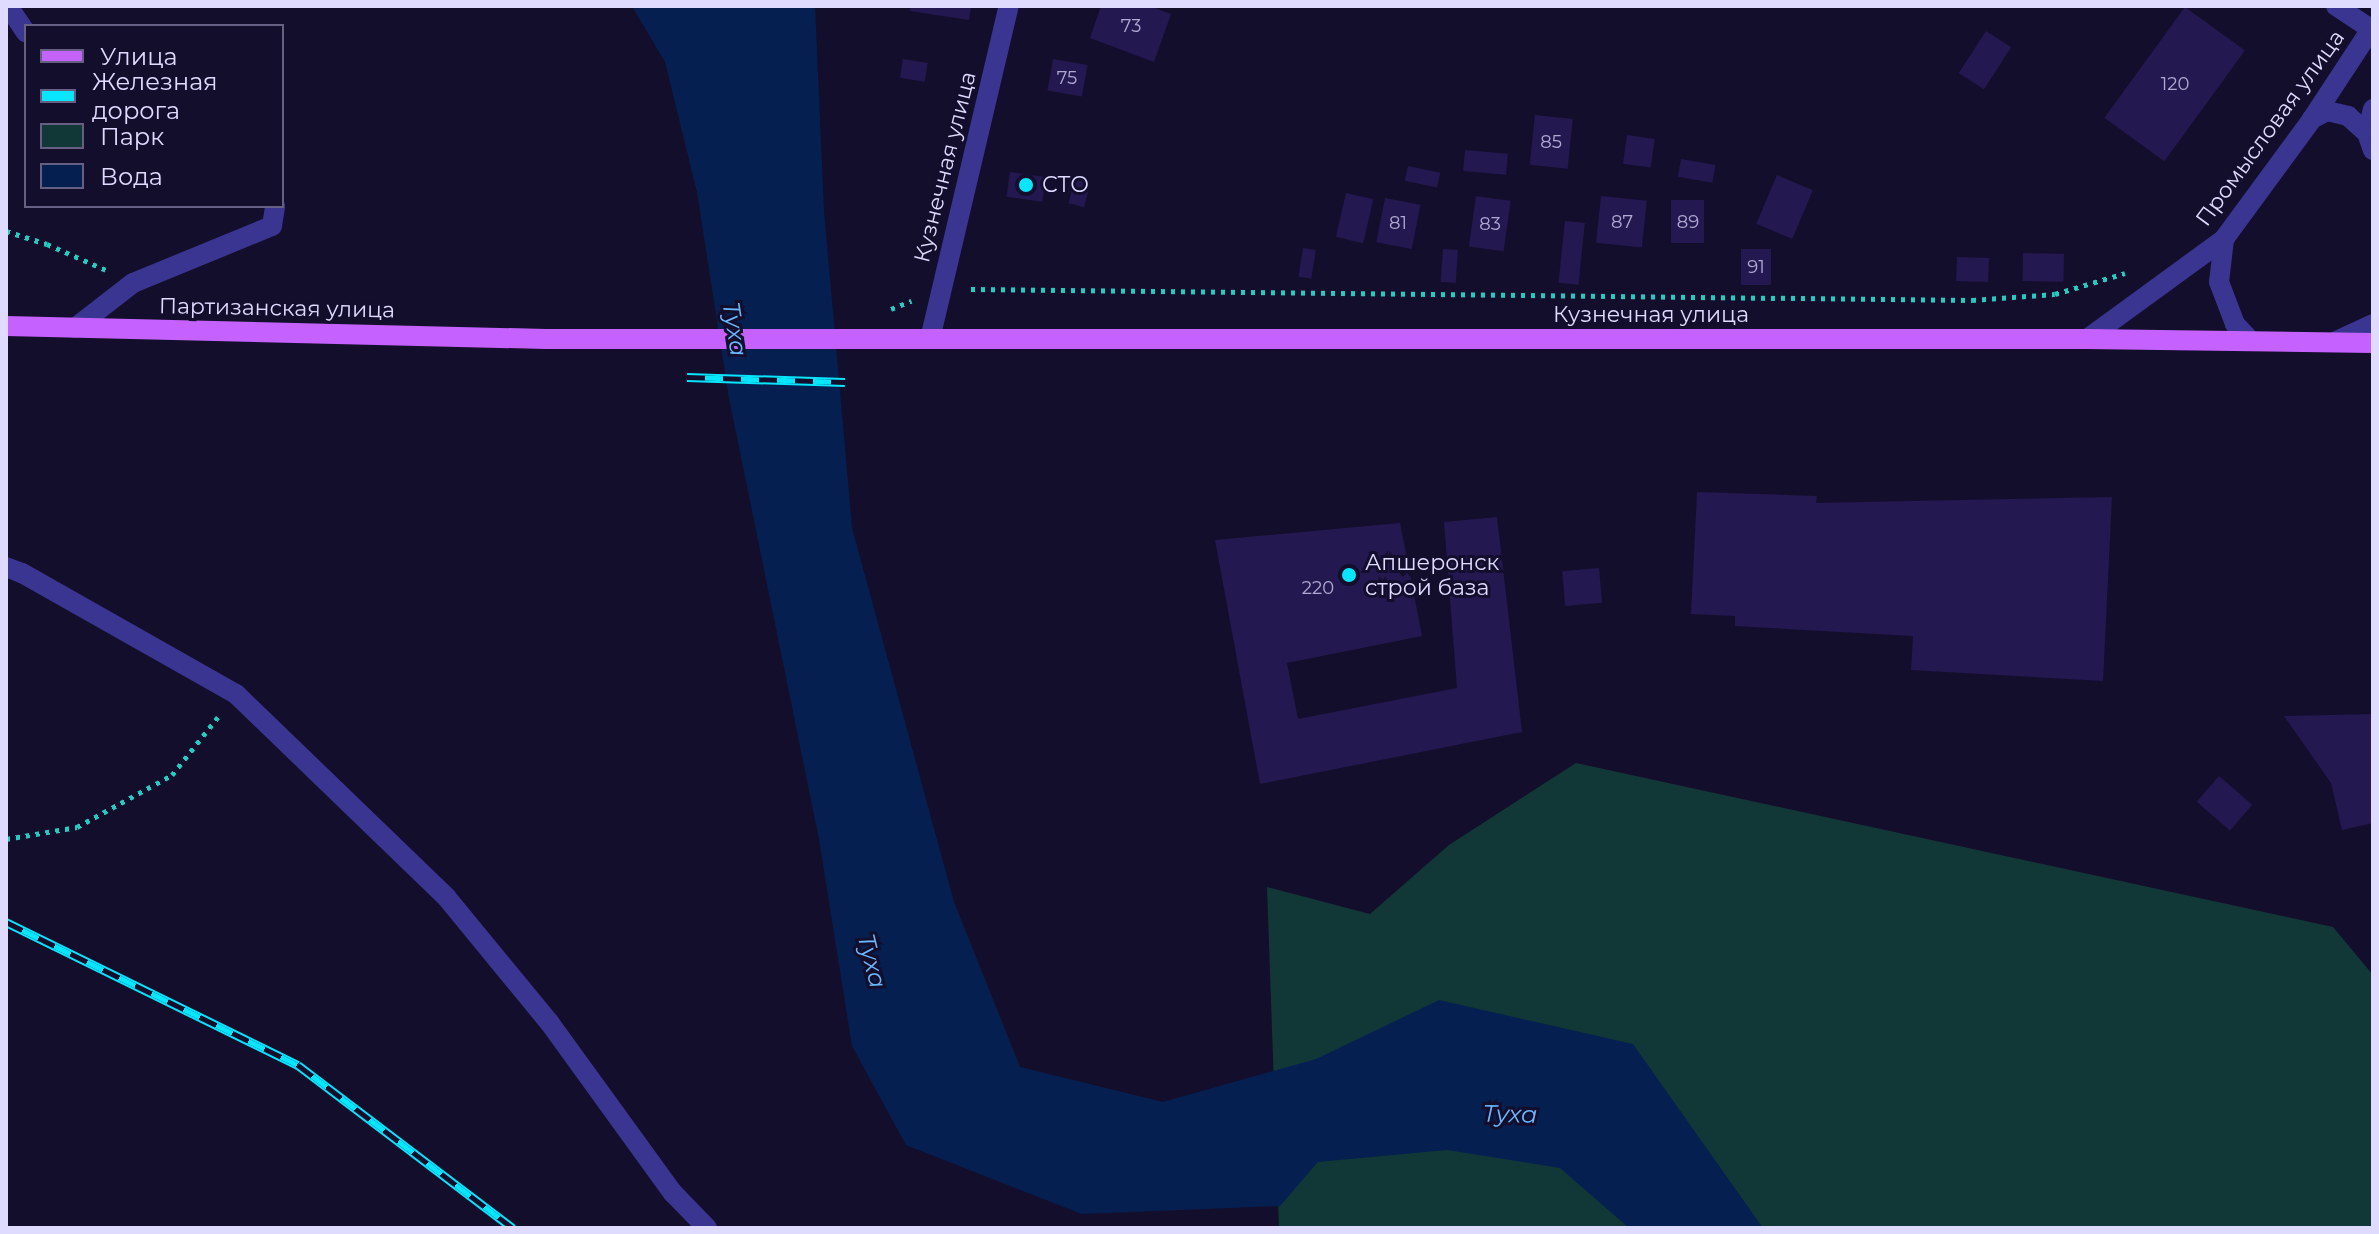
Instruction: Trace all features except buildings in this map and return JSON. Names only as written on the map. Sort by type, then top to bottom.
[{"type":"main road","name":"Партизанская улица","points":[[6,326],[546,339]]},
{"type":"main road","name":"Кузнечная улица","points":[[546,339],[2087,339],[2373,343]]},
{"type":"street","points":[[8,6],[24,30]]},
{"type":"street","name":"Кузнечная улица","points":[[930,339],[1009,6]]},
{"type":"street","points":[[2336,6],[2372,28]]},
{"type":"street","name":"Промысловая улица","points":[[2087,339],[2224,239],[2312,119],[2372,28]]},
{"type":"street","points":[[2370,142],[2373,109]]},
{"type":"street","points":[[2312,119],[2327,111],[2348,116],[2370,142]]},
{"type":"street","points":[[75,328],[133,283],[272,226],[275,208]]},
{"type":"street","points":[[2224,239],[2219,282],[2235,324],[2251,341]]},
{"type":"street","points":[[2334,342],[2373,324]]},
{"type":"street","points":[[6,567],[22,573],[236,694],[447,898],[549,1022],[673,1193],[707,1228]]},
{"type":"path","points":[[6,231],[47,244],[133,283]]},
{"type":"path","points":[[889,310],[940,289],[1972,300],[2055,294],[2127,273]]},
{"type":"path","points":[[6,839],[77,827],[172,775],[236,694]]},
{"type":"green space","points":[[1576,763],[2333,927],[2373,975],[2373,1228],[1279,1228],[1267,887],[1370,914],[1449,845]]},
{"type":"water","name":"Туха","points":[[632,6],[815,6],[824,211],[852,528],[954,902],[1020,1067],[1163,1102],[1316,1059],[1439,1000],[1633,1044],[1763,1228],[1629,1228],[1560,1168],[1447,1150],[1318,1162],[1280,1206],[1082,1214],[906,1145],[852,1046],[819,839],[729,398],[697,192],[665,62]]},
{"type":"railway","points":[[687,377],[845,382]]},
{"type":"railway","points":[[6,922],[298,1065],[513,1228]]},
{"type":"place","name":"СТО","points":[[1026,185]]},
{"type":"place","name":"Апшеронск строй база","points":[[1349,575]]}]
